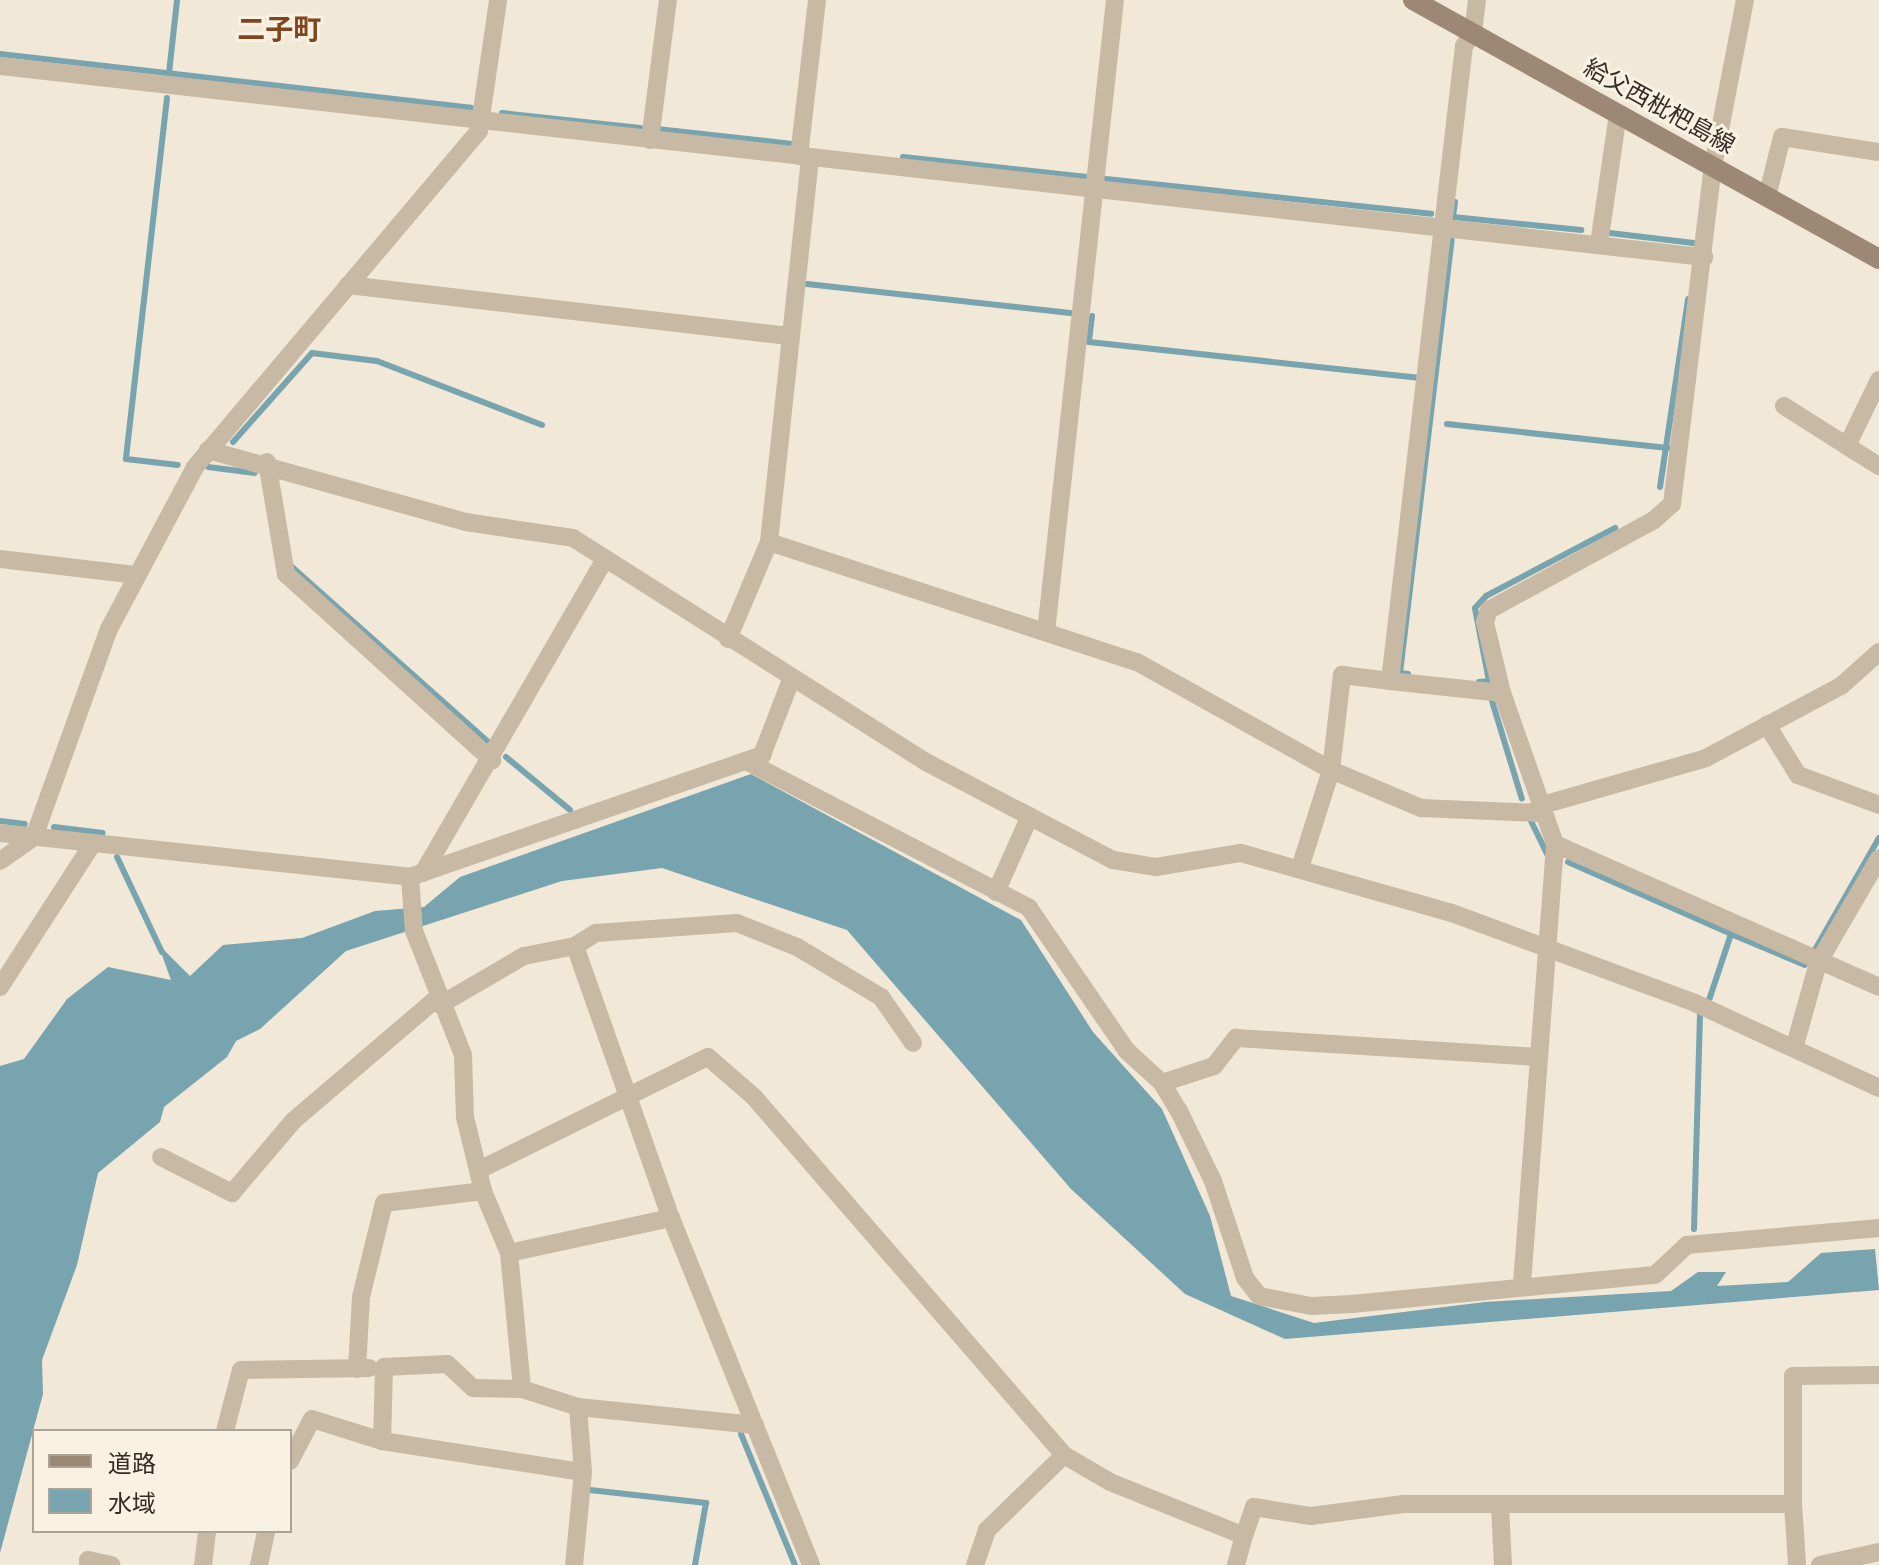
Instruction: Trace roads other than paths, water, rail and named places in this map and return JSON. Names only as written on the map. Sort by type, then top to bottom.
[{"type":"main road","name":"給父西枇杷島線","points":[[1413,0],[1879,259]]},
{"type":"street","points":[[0,861],[34,837],[109,629],[208,450],[483,120],[498,0]]},
{"type":"street","points":[[650,140],[668,0]]},
{"type":"street","points":[[728,639],[769,542],[817,0]]},
{"type":"street","points":[[1046,632],[1097,189],[1115,0]]},
{"type":"street","points":[[1390,681],[1464,46],[1473,33],[1477,0]]},
{"type":"street","points":[[1522,1284],[1536,1057],[1555,844],[1540,810],[1502,693],[1485,622],[1489,610],[1654,520],[1672,504],[1713,166],[1745,0]]},
{"type":"street","points":[[0,66],[1704,257]]},
{"type":"street","points":[[1599,244],[1618,114]]},
{"type":"street","points":[[1767,197],[1782,137],[1879,152]]},
{"type":"street","points":[[348,285],[789,336]]},
{"type":"street","points":[[1847,446],[1879,380]]},
{"type":"street","points":[[1784,406],[1879,466]]},
{"type":"street","points":[[208,450],[267,462],[466,522],[573,538],[791,680],[1030,816],[1137,866],[1241,853],[1300,868],[1545,947],[1795,1045],[1879,1088]]},
{"type":"street","points":[[267,462],[286,574],[492,760]]},
{"type":"street","points":[[769,542],[1137,662],[1331,770],[1421,808],[1540,810],[1706,758],[1841,686],[1879,652]]},
{"type":"street","points":[[0,559],[137,575]]},
{"type":"street","points":[[522,1389],[509,1253],[483,1191],[465,1117],[463,1055],[439,1001],[414,931],[411,898],[416,875],[492,760],[605,559]]},
{"type":"street","points":[[1300,868],[1331,770],[1342,675],[1502,693]]},
{"type":"street","points":[[0,833],[416,875],[762,755],[791,680]]},
{"type":"street","points":[[1767,725],[1798,775],[1879,805]]},
{"type":"street","points":[[746,761],[1029,908],[1127,1051],[1162,1083],[1213,1181],[1245,1278],[1259,1296],[1311,1306],[1352,1304],[1522,1284],[1655,1275],[1687,1245],[1879,1228]]},
{"type":"street","points":[[996,892],[1030,816]]},
{"type":"street","points":[[0,987],[93,843]]},
{"type":"street","points":[[1555,844],[1818,963],[1879,987]]},
{"type":"street","points":[[1795,1045],[1818,963],[1879,858]]},
{"type":"street","points":[[161,1157],[232,1193],[293,1121],[439,1001],[524,956],[575,946],[619,926],[711,922],[758,928],[881,997],[913,1043]]},
{"type":"street","points":[[575,946],[671,1218],[811,1565]]},
{"type":"street","points":[[1162,1083],[1214,1066],[1236,1038],[1536,1057]]},
{"type":"street","points":[[479,1170],[708,1057],[720,1061],[992,1364],[1064,1455],[1110,1482],[1244,1536]]},
{"type":"street","points":[[357,1369],[361,1297],[384,1203],[483,1191]]},
{"type":"street","points":[[509,1253],[671,1218]]},
{"type":"street","points":[[226,1429],[241,1370],[447,1364],[473,1388],[522,1389],[578,1407],[755,1425]]},
{"type":"street","points":[[382,1441],[384,1367]]},
{"type":"street","points":[[1797,1565],[1793,1504],[1793,1376],[1879,1375]]},
{"type":"street","points":[[574,1565],[583,1472],[578,1407]]},
{"type":"street","points":[[292,1457],[312,1419],[382,1441],[583,1472]]},
{"type":"street","points":[[975,1565],[987,1530],[1064,1455]]},
{"type":"street","points":[[1236,1565],[1254,1507],[1311,1516],[1403,1504],[1500,1507],[1793,1504]]},
{"type":"street","points":[[1500,1507],[1503,1565]]},
{"type":"street","points":[[203,1565],[207,1533]]},
{"type":"street","points":[[259,1565],[266,1533]]},
{"type":"street","points":[[1820,1565],[1879,1552]]},
{"type":"street","points":[[88,1565],[111,1565]]},
{"type":"water","points":[[751,774],[1021,920],[1093,1032],[1162,1109],[1210,1216],[1231,1296],[1314,1323],[1485,1302],[1671,1291],[1698,1272],[1726,1272],[1717,1286],[1788,1282],[1821,1253],[1875,1249],[1879,1290],[1285,1339],[1185,1294],[1071,1189],[847,930],[662,868],[562,881],[346,951],[260,1029],[236,1041],[227,1057],[164,1107],[160,1122],[98,1173],[77,1265],[42,1360],[43,1394],[0,1553],[0,1066],[24,1059],[67,999],[108,967],[171,980],[158,944],[190,976],[223,945],[302,938],[375,911],[424,907],[460,877]]},
{"type":"waterway","points":[[169,73],[177,0]]},
{"type":"waterway","points":[[0,54],[471,108]]},
{"type":"waterway","points":[[167,98],[126,459],[178,465]]},
{"type":"waterway","points":[[502,113],[640,128]]},
{"type":"waterway","points":[[657,129],[792,144]]},
{"type":"waterway","points":[[903,157],[1087,177]]},
{"type":"waterway","points":[[1106,179],[1431,214]]},
{"type":"waterway","points":[[1455,202],[1453,217],[1581,230]]},
{"type":"waterway","points":[[1610,233],[1693,243]]},
{"type":"waterway","points":[[1408,674],[1400,673],[1452,240]]},
{"type":"waterway","points":[[807,284],[1070,313]]},
{"type":"waterway","points":[[1660,487],[1688,299]]},
{"type":"waterway","points":[[1092,316],[1089,342],[1418,378]]},
{"type":"waterway","points":[[233,442],[312,353],[377,361],[542,425]]},
{"type":"waterway","points":[[1447,424],[1668,448]]},
{"type":"waterway","points":[[208,467],[255,473]]},
{"type":"waterway","points":[[1479,682],[1489,681],[1475,608],[1486,596],[1615,528]]},
{"type":"waterway","points":[[292,567],[487,741]]},
{"type":"waterway","points":[[1492,701],[1522,799]]},
{"type":"waterway","points":[[506,757],[570,810]]},
{"type":"waterway","points":[[0,821],[25,824]]},
{"type":"waterway","points":[[1531,821],[1547,854]]},
{"type":"waterway","points":[[54,827],[103,833]]},
{"type":"waterway","points":[[1816,948],[1879,838]]},
{"type":"waterway","points":[[117,857],[162,952]]},
{"type":"waterway","points":[[1568,862],[1731,934],[1709,1000]]},
{"type":"waterway","points":[[1731,934],[1805,965]]},
{"type":"waterway","points":[[1694,1229],[1700,1015]]},
{"type":"waterway","points":[[741,1434],[795,1565]]},
{"type":"waterway","points":[[590,1490],[706,1503],[695,1565]]},
{"type":"district","name":"二子町","points":[[279,30]]}]
